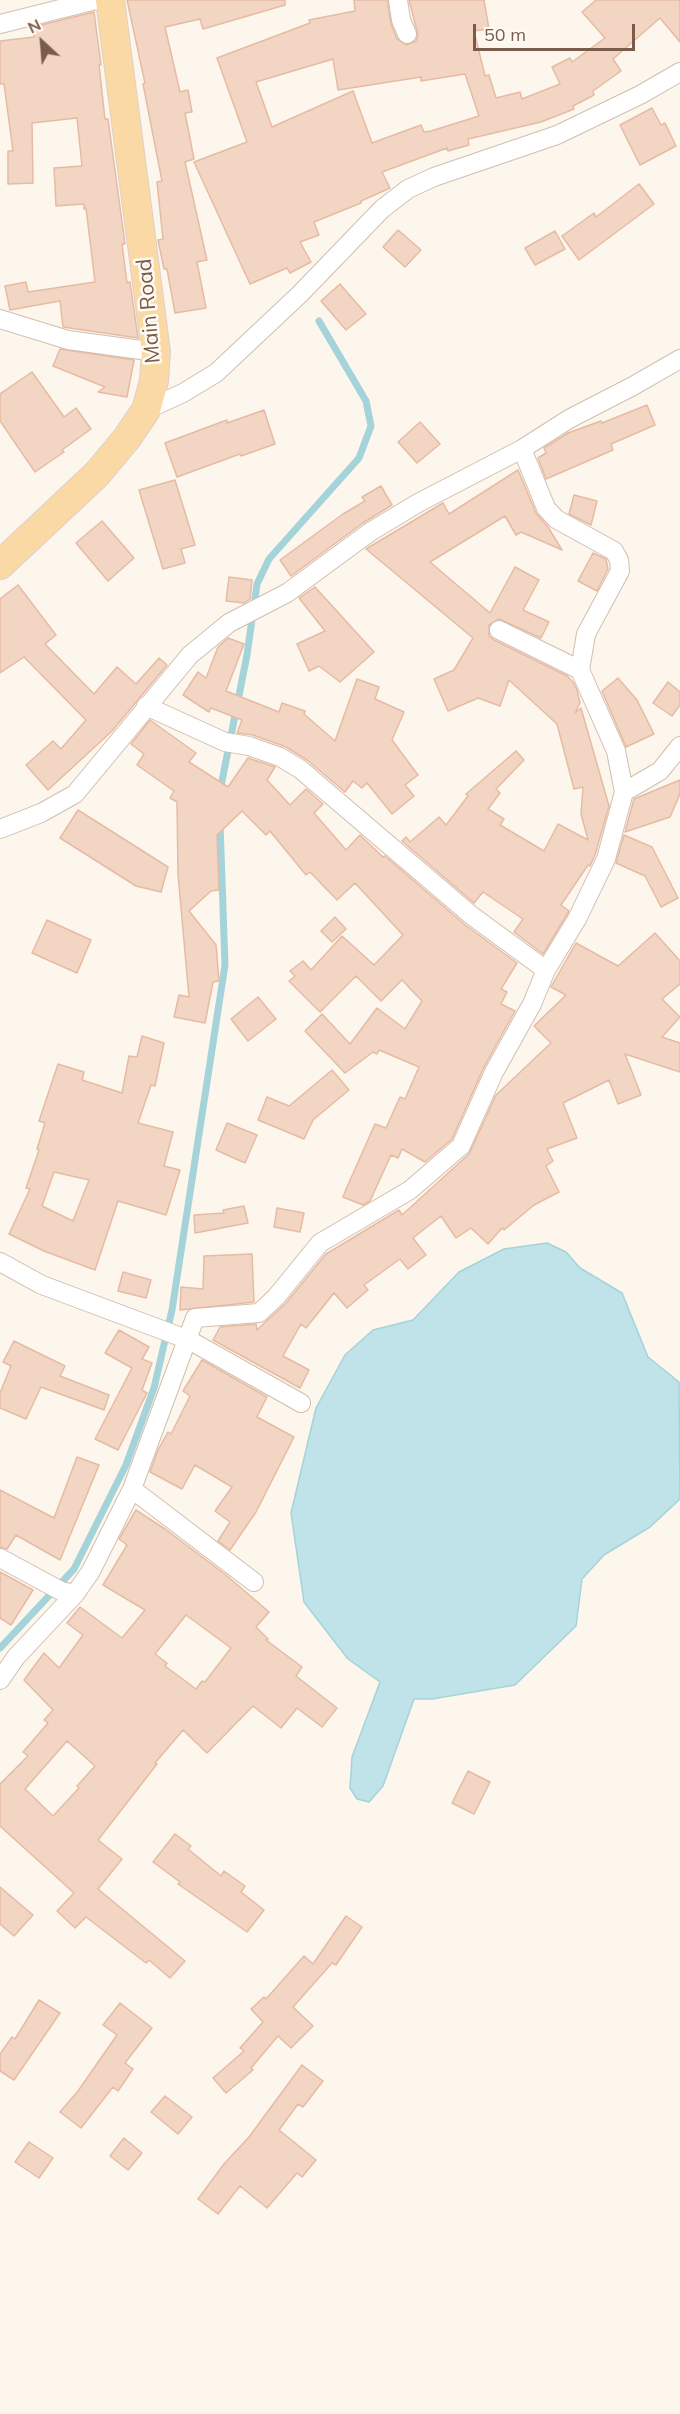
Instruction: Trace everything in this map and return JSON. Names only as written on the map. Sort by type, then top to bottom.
[{"type":"main road","name":"Main Road","points":[[0,565],[97,474],[146,411],[154,381],[156,352],[110,0]]},
{"type":"street","points":[[0,24],[96,0]]},
{"type":"street","points":[[398,0],[401,20],[407,33]]},
{"type":"street","points":[[146,411],[183,393],[216,373],[300,294],[382,209],[408,189],[434,177],[557,135],[640,95],[680,72]]},
{"type":"street","points":[[0,319],[68,340],[156,352]]},
{"type":"street","points":[[0,829],[41,813],[75,794],[190,655],[229,623],[287,592],[369,532],[418,503],[522,450],[569,419],[633,386],[680,358]]},
{"type":"street","points":[[0,1680],[68,1593],[91,1571],[132,1489],[182,1338],[195,1318],[259,1313],[276,1297],[320,1244],[410,1190],[461,1146],[494,1072],[532,1004],[546,970],[577,919],[606,860],[624,792],[616,751],[580,670],[586,634],[620,571],[618,560],[614,551],[556,519],[546,508],[522,450]]},
{"type":"street","points":[[499,630],[580,670]]},
{"type":"street","points":[[146,706],[231,743],[280,757],[300,769],[471,915],[546,970]]},
{"type":"street","points":[[624,792],[660,771],[680,746]]},
{"type":"street","points":[[0,1262],[42,1284],[182,1338],[302,1403]]},
{"type":"street","points":[[132,1489],[255,1582]]},
{"type":"street","points":[[0,1558],[68,1593]]},
{"type":"water","points":[[547,1243],[566,1252],[580,1268],[622,1293],[648,1357],[679,1382],[680,1499],[650,1527],[604,1555],[582,1579],[576,1626],[515,1685],[432,1699],[414,1699],[383,1786],[369,1802],[357,1799],[350,1788],[352,1757],[380,1682],[348,1659],[304,1602],[291,1513],[316,1408],[345,1355],[373,1330],[413,1320],[459,1272],[504,1249]]},
{"type":"building","points":[[127,0],[285,0],[285,5],[203,29],[200,19],[165,27],[180,92],[188,90],[192,112],[185,113],[194,159],[185,162],[207,260],[197,262],[206,308],[175,313],[167,269],[164,269],[158,240],[163,239],[157,182],[162,181],[143,84],[145,83]]},
{"type":"building","points":[[354,0],[387,0],[391,24],[397,39],[406,45],[416,41],[418,35],[409,0],[484,0],[489,29],[474,31],[485,76],[489,75],[496,98],[520,92],[522,99],[560,84],[552,67],[570,58],[572,62],[605,38],[582,12],[596,0],[680,0],[680,42],[660,18],[613,59],[621,71],[593,91],[594,95],[573,106],[574,109],[541,122],[468,139],[469,145],[448,151],[447,148],[382,172],[390,188],[361,203],[314,222],[319,235],[300,242],[311,262],[290,273],[287,268],[250,284],[194,162],[247,142],[217,58],[310,23],[309,20],[355,11]],"holes":[[[333,59],[338,90],[421,77],[421,81],[465,74],[479,116],[431,131],[424,132],[421,125],[372,143],[353,91],[272,127],[256,82]]]},
{"type":"building","points":[[94,12],[105,119],[108,119],[125,244],[122,244],[127,283],[130,282],[138,338],[63,327],[60,301],[10,310],[5,286],[26,282],[28,292],[95,282],[84,204],[56,206],[54,168],[82,166],[77,118],[32,123],[33,183],[8,184],[8,151],[13,151],[4,84],[0,84],[0,41],[34,37],[33,27]]},
{"type":"building","points":[[652,108],[661,125],[665,123],[676,146],[640,165],[620,125]]},
{"type":"building","points":[[639,184],[654,204],[579,260],[562,236],[594,213],[596,217]]},
{"type":"building","points":[[398,230],[421,250],[405,267],[383,247]]},
{"type":"building","points":[[555,231],[565,249],[535,265],[525,248]]},
{"type":"building","points":[[340,284],[366,314],[346,330],[321,301]]},
{"type":"building","points":[[60,349],[134,360],[127,397],[98,392],[105,387],[53,366]]},
{"type":"building","points":[[32,372],[64,417],[76,408],[91,429],[35,472],[0,421],[0,394]]},
{"type":"building","points":[[647,405],[655,425],[611,444],[613,450],[546,479],[538,458],[546,453],[544,448],[568,433],[601,421],[602,423]]},
{"type":"building","points":[[264,410],[275,444],[177,477],[165,443],[227,420],[227,423]]},
{"type":"building","points":[[420,422],[440,444],[417,463],[398,442]]},
{"type":"building","points":[[518,470],[536,513],[562,550],[521,532],[516,535],[505,516],[430,562],[490,613],[515,567],[539,580],[523,610],[549,622],[541,638],[499,619],[489,625],[489,636],[567,676],[577,690],[580,703],[575,713],[581,708],[609,806],[595,855],[590,866],[588,865],[561,905],[569,911],[543,954],[514,932],[523,919],[483,892],[474,903],[402,841],[406,837],[410,842],[439,817],[446,825],[468,796],[466,794],[516,751],[524,760],[496,789],[500,793],[488,809],[504,819],[500,825],[544,851],[558,824],[588,840],[581,814],[583,787],[574,789],[557,724],[509,680],[500,706],[478,698],[448,711],[434,679],[454,670],[473,638],[366,549],[443,503],[449,514]]},
{"type":"building","points":[[175,480],[195,545],[181,549],[185,563],[163,569],[139,490]]},
{"type":"building","points":[[381,486],[392,505],[363,523],[291,576],[280,560],[343,514],[365,501],[362,497]]},
{"type":"building","points":[[574,495],[597,501],[591,525],[569,514]]},
{"type":"building","points":[[102,521],[134,558],[108,581],[76,543]]},
{"type":"building","points":[[593,553],[606,559],[608,569],[597,591],[578,581]]},
{"type":"building","points":[[229,577],[252,580],[250,599],[244,603],[226,601]]},
{"type":"building","points":[[18,585],[56,635],[45,644],[94,694],[117,667],[136,684],[159,658],[167,665],[112,731],[48,790],[26,765],[53,741],[61,749],[86,720],[24,657],[0,673],[0,599]]},
{"type":"building","points":[[315,587],[374,652],[340,682],[319,666],[309,671],[297,644],[325,631],[299,598]]},
{"type":"building","points":[[228,638],[244,644],[226,691],[279,712],[282,703],[305,711],[304,714],[335,741],[357,679],[379,687],[375,699],[404,712],[392,740],[418,775],[405,785],[414,796],[392,814],[367,783],[362,788],[353,781],[345,792],[307,760],[286,747],[253,735],[237,733],[242,720],[211,708],[209,712],[183,695],[198,672],[206,678],[218,647]]},
{"type":"building","points":[[618,678],[637,700],[654,734],[626,747],[602,691]]},
{"type":"building","points":[[668,682],[680,692],[680,705],[672,716],[653,703]]},
{"type":"building","points":[[150,720],[196,753],[189,762],[228,787],[248,758],[275,767],[267,780],[290,805],[306,789],[323,804],[314,813],[346,850],[360,835],[464,924],[517,963],[501,989],[507,992],[501,1004],[515,1011],[484,1067],[452,1139],[425,1162],[402,1149],[398,1158],[391,1155],[370,1201],[363,1205],[343,1197],[347,1187],[375,1124],[386,1128],[400,1097],[405,1099],[419,1067],[379,1050],[377,1054],[373,1052],[345,1073],[305,1031],[322,1014],[350,1044],[377,1008],[405,1029],[422,1001],[402,980],[381,1001],[356,976],[320,1012],[289,981],[295,976],[290,971],[303,961],[311,970],[342,936],[374,965],[403,935],[355,883],[337,900],[310,872],[306,875],[270,831],[266,835],[242,811],[217,835],[219,890],[211,891],[189,911],[216,945],[219,981],[213,982],[205,1023],[174,1017],[179,995],[189,997],[178,874],[177,802],[170,798],[174,791],[137,765],[144,754],[131,744]]},
{"type":"building","points":[[680,780],[680,794],[670,817],[625,832],[634,799]]},
{"type":"building","points":[[78,810],[168,867],[161,892],[136,886],[60,838]]},
{"type":"building","points":[[624,835],[652,847],[678,898],[661,907],[645,876],[616,863]]},
{"type":"building","points":[[335,917],[346,929],[332,942],[321,931]]},
{"type":"building","points":[[47,920],[91,940],[77,973],[32,953]]},
{"type":"building","points":[[655,933],[680,961],[680,984],[662,999],[680,1017],[662,1037],[680,1043],[680,1072],[625,1054],[641,1095],[618,1104],[609,1080],[563,1103],[577,1138],[547,1149],[553,1161],[546,1166],[559,1192],[534,1205],[504,1230],[502,1228],[488,1244],[471,1228],[456,1238],[441,1216],[413,1238],[426,1255],[408,1269],[400,1259],[364,1285],[368,1290],[347,1308],[334,1293],[306,1328],[301,1324],[283,1356],[309,1370],[300,1388],[213,1340],[220,1327],[256,1324],[257,1330],[285,1304],[326,1254],[399,1210],[402,1215],[469,1154],[496,1095],[551,1043],[534,1026],[566,995],[551,987],[576,943],[618,966]]},
{"type":"building","points":[[258,997],[276,1019],[248,1041],[231,1019]]},
{"type":"building","points":[[142,1036],[164,1043],[155,1086],[151,1085],[138,1123],[173,1132],[164,1166],[180,1170],[166,1215],[118,1201],[95,1270],[44,1251],[9,1234],[30,1189],[26,1188],[39,1150],[37,1149],[45,1123],[39,1121],[58,1064],[84,1072],[82,1080],[122,1093],[129,1056],[137,1057]],"holes":[[[54,1172],[89,1180],[73,1221],[42,1206]]]},
{"type":"building","points":[[332,1070],[349,1090],[313,1120],[304,1139],[258,1120],[267,1097],[289,1106]]},
{"type":"building","points":[[227,1123],[257,1135],[245,1163],[216,1150]]},
{"type":"building","points":[[244,1206],[248,1223],[195,1233],[194,1215],[224,1213],[223,1210]]},
{"type":"building","points":[[277,1208],[304,1213],[300,1232],[274,1227]]},
{"type":"building","points":[[252,1254],[254,1302],[180,1310],[181,1287],[203,1289],[204,1256]]},
{"type":"building","points":[[123,1272],[151,1280],[146,1298],[118,1291]]},
{"type":"building","points":[[119,1330],[149,1347],[142,1359],[152,1363],[142,1390],[147,1393],[118,1450],[95,1439],[132,1368],[105,1353]]},
{"type":"building","points":[[14,1341],[65,1366],[60,1376],[109,1395],[104,1410],[41,1387],[26,1419],[0,1408],[0,1393],[11,1366],[3,1362]]},
{"type":"building","points":[[202,1360],[267,1397],[257,1417],[294,1437],[256,1512],[230,1550],[218,1541],[230,1522],[215,1511],[232,1487],[195,1465],[182,1489],[150,1472],[158,1450],[168,1432],[171,1434],[190,1396],[183,1391]]},
{"type":"building","points":[[77,1457],[99,1465],[60,1560],[16,1535],[7,1549],[0,1547],[0,1490],[54,1518]]},
{"type":"building","points":[[136,1510],[226,1575],[269,1612],[256,1627],[268,1639],[266,1640],[302,1667],[296,1676],[337,1708],[322,1727],[297,1708],[281,1728],[253,1706],[207,1753],[183,1730],[155,1763],[157,1764],[98,1840],[122,1859],[98,1889],[185,1961],[170,1978],[149,1960],[146,1963],[86,1917],[75,1928],[57,1911],[74,1893],[0,1826],[0,1784],[28,1756],[23,1752],[48,1723],[44,1720],[53,1710],[24,1680],[44,1653],[59,1668],[83,1635],[67,1623],[80,1607],[122,1638],[145,1610],[103,1585],[127,1545],[119,1539]],"holes":[[[186,1615],[231,1648],[205,1682],[202,1681],[196,1689],[165,1666],[167,1663],[155,1654]],[[67,1741],[95,1766],[77,1786],[79,1788],[53,1816],[25,1789]]]},
{"type":"building","points":[[0,1572],[33,1590],[11,1625],[0,1618]]},
{"type":"building","points":[[468,1771],[490,1782],[474,1814],[452,1803]]},
{"type":"building","points":[[175,1834],[191,1846],[188,1849],[221,1876],[224,1871],[245,1886],[241,1892],[264,1910],[247,1932],[178,1884],[180,1882],[153,1862]]},
{"type":"building","points":[[0,1887],[33,1915],[14,1936],[0,1924]]},
{"type":"building","points":[[346,1916],[362,1927],[336,1965],[332,1963],[293,2007],[313,2026],[291,2048],[278,2036],[251,2068],[253,2070],[226,2093],[213,2078],[244,2051],[240,2048],[263,2022],[251,2009],[264,1997],[266,1999],[304,1956],[313,1964]]},
{"type":"building","points":[[39,2000],[60,2013],[14,2080],[0,2071],[0,2054],[12,2037],[15,2039]]},
{"type":"building","points":[[120,2003],[152,2028],[125,2063],[133,2069],[118,2091],[113,2087],[81,2128],[60,2112],[78,2091],[117,2035],[103,2025]]},
{"type":"building","points":[[302,2065],[323,2081],[303,2107],[298,2104],[279,2130],[316,2160],[302,2177],[297,2173],[267,2208],[240,2186],[218,2214],[198,2199],[224,2164],[249,2137]]},
{"type":"building","points":[[165,2096],[192,2117],[178,2134],[151,2112]]},
{"type":"building","points":[[124,2138],[142,2153],[128,2170],[110,2156]]},
{"type":"building","points":[[29,2142],[53,2158],[39,2178],[15,2162]]},
{"type":"waterway","points":[[220,791],[247,655],[257,584],[269,559],[359,458],[371,426],[366,401],[319,321]]},
{"type":"waterway","points":[[0,1648],[74,1569],[126,1465],[154,1388],[172,1310],[225,965],[220,823]]}]
